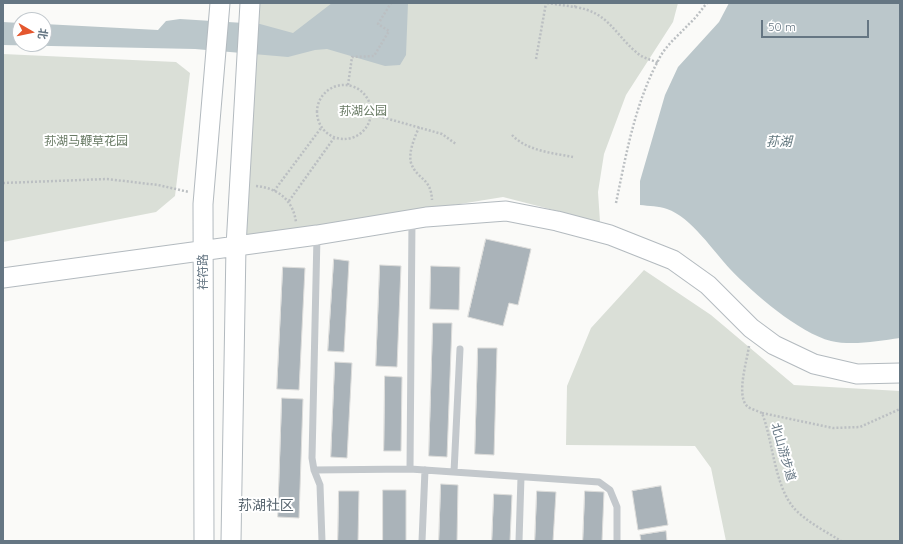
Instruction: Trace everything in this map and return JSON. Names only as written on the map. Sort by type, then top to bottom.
[{"type":"main road","name":"祥符路","points":[[204,541],[204,196],[220,7]]},
{"type":"main road","points":[[231,541],[236,246],[249,8]]},
{"type":"main road","points":[[3,278],[317,236],[433,216],[506,211],[556,221],[610,235],[672,260],[708,285],[751,328],[774,345],[814,364],[857,374],[900,373]]},
{"type":"lane","points":[[410,469],[412,219]]},
{"type":"lane","points":[[317,236],[312,458],[314,470],[320,485],[322,541]]},
{"type":"lane","points":[[454,472],[460,349]]},
{"type":"lane","points":[[314,470],[410,469],[599,482],[610,490],[617,507],[617,541]]},
{"type":"lane","points":[[422,541],[425,470]]},
{"type":"lane","points":[[519,541],[521,477]]},
{"type":"path","points":[[348,85],[352,57],[374,56],[389,31],[378,24],[391,3]]},
{"type":"path","points":[[536,59],[546,3],[588,9],[605,18],[635,52],[642,57],[658,63]]},
{"type":"path","points":[[575,7],[576,3]]},
{"type":"path","points":[[616,203],[638,111],[658,63],[671,42],[691,23],[707,3]]},
{"type":"path","points":[[348,85],[355,87],[366,96],[370,103],[371,114],[368,126],[357,137],[349,140],[334,138],[322,128],[316,113],[321,98],[333,87],[348,85]]},
{"type":"path","points":[[371,114],[442,134],[456,144]]},
{"type":"path","points":[[418,127],[412,150],[411,163],[429,184],[432,191],[433,216]]},
{"type":"path","points":[[274,191],[322,128]]},
{"type":"path","points":[[512,135],[518,142],[536,149],[573,157]]},
{"type":"path","points":[[289,201],[334,138]]},
{"type":"path","points":[[3,183],[107,179],[158,185],[204,196]]},
{"type":"path","points":[[239,186],[258,186],[274,191],[289,201],[294,210],[299,238]]},
{"type":"path","name":"北山游步道","points":[[751,328],[752,336],[743,378],[742,396],[748,406],[762,413],[769,431],[778,471],[786,495],[793,507],[806,518],[841,541]]},
{"type":"path","points":[[762,413],[833,428],[860,427],[900,409]]},
{"type":"green space","name":"荪湖公园","points":[[258,3],[678,3],[673,22],[626,95],[604,154],[598,192],[600,222],[503,197],[245,239]]},
{"type":"green space","name":"荪湖马鞭草花园","points":[[3,54],[176,62],[190,73],[175,196],[156,212],[3,242]]},
{"type":"green space","points":[[644,270],[711,315],[794,385],[900,391],[900,541],[726,541],[711,468],[695,446],[566,445],[567,386],[591,328]]},
{"type":"water","points":[[332,3],[408,3],[406,55],[400,65],[385,66],[327,49],[315,50],[288,57],[195,49],[52,46],[52,24],[158,30],[166,21],[180,19],[260,24],[293,33]]},
{"type":"water","name":"荪湖","points":[[729,3],[900,3],[900,338],[848,343],[831,341],[818,337],[777,311],[751,289],[730,269],[702,236],[685,219],[664,208],[640,205],[640,181],[665,95],[678,67],[719,22]]},
{"type":"water","points":[[3,22],[12,23],[12,45],[3,45]]},
{"type":"building","points":[[486,239],[531,249],[518,305],[509,303],[503,326],[468,317]]},
{"type":"building","points":[[334,259],[349,261],[344,352],[328,351]]},
{"type":"building","points":[[380,265],[401,266],[397,367],[376,366]]},
{"type":"building","points":[[431,266],[460,267],[459,310],[430,309]]},
{"type":"building","points":[[283,267],[305,268],[299,390],[277,389]]},
{"type":"building","points":[[433,323],[452,323],[447,457],[429,456]]},
{"type":"building","points":[[478,348],[497,348],[494,455],[475,454]]},
{"type":"building","points":[[335,362],[352,363],[347,458],[331,457]]},
{"type":"building","points":[[385,376],[402,377],[401,451],[384,451]]},
{"type":"building","points":[[282,398],[303,399],[299,518],[278,517]]},
{"type":"building","points":[[441,484],[458,485],[457,541],[439,541]]},
{"type":"building","points":[[661,486],[668,525],[638,530],[632,491]]},
{"type":"building","points":[[383,490],[406,490],[406,541],[383,541]]},
{"type":"building","points":[[339,491],[359,491],[358,541],[338,541]]},
{"type":"building","points":[[537,491],[556,492],[553,541],[535,541]]},
{"type":"building","points":[[585,491],[604,492],[602,541],[583,541]]},
{"type":"building","points":[[494,494],[512,495],[510,541],[492,541]]},
{"type":"building","points":[[666,531],[667,541],[641,541],[640,535]]},
{"type":"district","name":"荪湖社区","points":[[266,506]]}]
